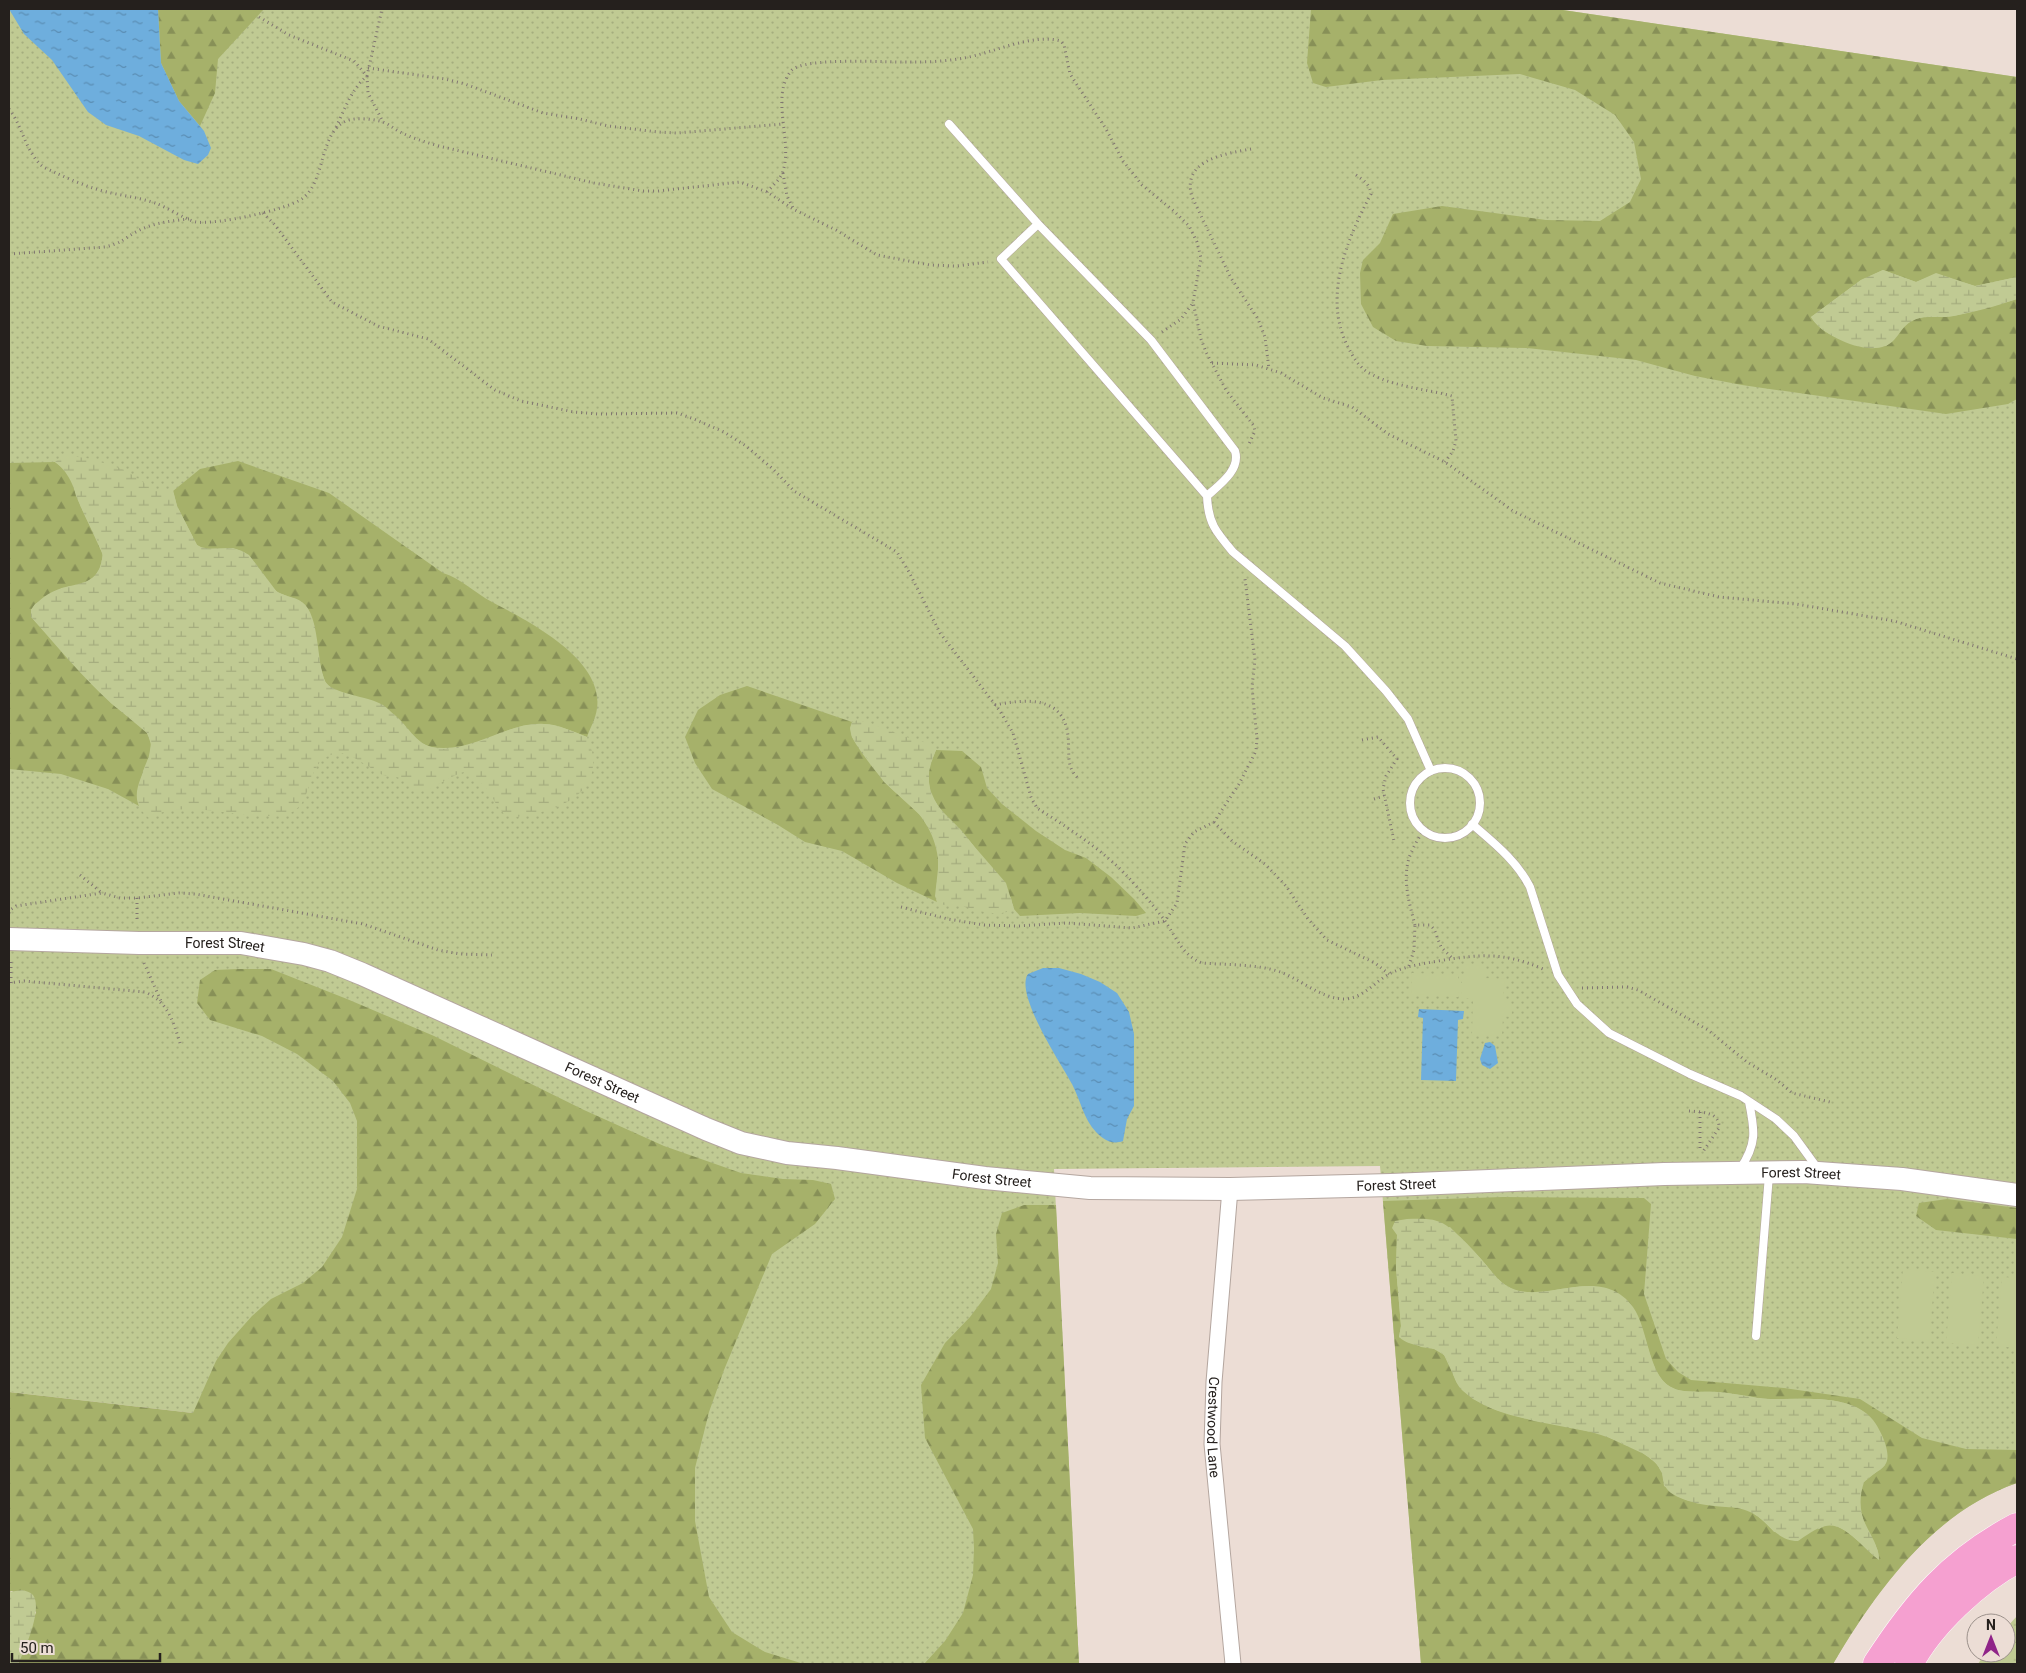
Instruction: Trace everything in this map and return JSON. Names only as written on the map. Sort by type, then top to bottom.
[{"type":"highway","points":[[1877,1664],[1899,1630],[1946,1576],[1972,1554],[2017,1527]]},
{"type":"highway","points":[[1909,1664],[1938,1625],[1967,1594],[2004,1566],[2017,1560]]},
{"type":"street","name":"Forest Street","points":[[9,939],[130,943],[241,943],[285,950],[330,961],[410,994],[675,1116],[741,1142],[787,1153],[985,1178],[1090,1188],[1230,1189],[1700,1172],[1821,1172],[1902,1179],[2017,1195]]},
{"type":"street","name":"Crestwood Lane","points":[[1230,1189],[1214,1382],[1212,1444],[1233,1664]]},
{"type":"lane","points":[[949,124],[1038,224],[1151,340],[1236,454],[1235,466],[1225,480],[1207,496]]},
{"type":"lane","points":[[1038,224],[1001,259],[1207,496],[1212,526],[1227,545],[1345,646],[1386,690],[1408,719],[1431,771]]},
{"type":"lane","points":[[1446,768],[1458,770],[1467,776],[1475,785],[1479,796],[1480,807],[1472,824],[1460,834],[1449,838],[1438,837],[1423,830],[1412,816],[1410,804],[1411,793],[1416,782],[1424,774],[1446,768]]},
{"type":"lane","points":[[1472,824],[1511,859],[1525,876],[1558,975],[1577,1004],[1609,1033],[1690,1074],[1741,1096],[1776,1119],[1794,1136],[1821,1172]]},
{"type":"lane","points":[[1737,1173],[1750,1154],[1753,1145],[1753,1121],[1749,1102]]},
{"type":"lane","points":[[1756,1336],[1769,1173]]},
{"type":"path","points":[[382,9],[367,76],[368,93],[383,122]]},
{"type":"path","points":[[259,17],[289,35],[354,61],[367,76]]},
{"type":"path","points":[[794,209],[788,196],[783,172],[786,141],[783,124],[784,85],[791,71],[797,65],[832,62],[945,61],[966,58],[1043,38],[1061,41],[1064,45],[1070,74],[1106,129],[1123,161],[1142,185],[1189,226],[1197,242],[1201,258],[1193,302],[1201,339],[1226,390],[1254,426],[1255,431],[1249,444]]},
{"type":"path","points":[[368,68],[445,79],[544,113],[608,126],[677,132],[783,124]]},
{"type":"path","points":[[9,109],[15,116],[27,144],[41,166],[110,193],[141,198],[170,209],[195,222],[210,222],[263,213],[296,203],[310,191],[330,137],[352,94],[367,76]]},
{"type":"path","points":[[336,127],[347,120],[359,119],[383,122],[411,137],[439,146],[618,188],[658,191],[740,182],[767,192],[878,255],[915,263],[947,266],[978,264],[1001,259]]},
{"type":"path","points":[[1251,150],[1220,156],[1197,167],[1191,175],[1189,187],[1192,198],[1231,278],[1258,319],[1265,337],[1269,369]]},
{"type":"path","points":[[767,192],[783,172]]},
{"type":"path","points":[[1356,175],[1367,183],[1371,194],[1350,235],[1339,279],[1339,323],[1342,335],[1359,365],[1371,374],[1400,384],[1452,396],[1456,441],[1453,451],[1445,462]]},
{"type":"path","points":[[263,213],[275,225],[332,302],[378,326],[428,339],[495,390],[521,401],[574,412],[598,414],[677,413],[724,432],[746,446],[774,470],[794,491],[896,552],[909,572],[940,633],[995,705],[1013,733],[1030,797],[1037,808],[1128,876],[1165,921],[1182,949],[1194,960],[1202,963],[1275,970],[1334,997],[1344,999],[1363,993],[1389,974],[1409,966],[1472,955],[1514,958],[1558,975],[1579,988],[1622,987],[1638,990],[1708,1030],[1747,1062],[1777,1080],[1792,1093],[1830,1102]]},
{"type":"path","points":[[9,254],[105,247],[121,243],[134,233],[151,226],[190,219]]},
{"type":"path","points":[[1151,340],[1181,319],[1193,302]]},
{"type":"path","points":[[1212,363],[1256,365],[1269,369],[1298,382],[1323,398],[1352,407],[1388,434],[1445,462],[1513,511],[1660,582],[1719,597],[1796,604],[1894,621],[2017,659]]},
{"type":"path","points":[[901,907],[948,919],[984,925],[1018,926],[1066,923],[1132,928],[1165,921],[1177,903],[1185,844],[1194,832],[1214,822],[1239,784],[1256,751],[1257,739],[1252,687],[1255,660],[1242,559]]},
{"type":"path","points":[[995,705],[1026,700],[1045,704],[1056,710],[1065,723],[1070,766],[1079,779]]},
{"type":"path","points":[[1362,740],[1378,737],[1397,759],[1386,776],[1383,789],[1394,841]]},
{"type":"path","points":[[1374,798],[1384,796]]},
{"type":"path","points":[[1214,822],[1232,841],[1265,864],[1286,886],[1308,919],[1327,940],[1375,963],[1389,974]]},
{"type":"path","points":[[1409,966],[1414,950],[1415,926],[1406,882],[1408,860],[1423,830]]},
{"type":"path","points":[[80,875],[102,893],[120,898],[179,893],[195,894],[363,924],[438,950],[460,954],[492,955]]},
{"type":"path","points":[[9,914],[10,910],[16,906],[102,893]]},
{"type":"path","points":[[1415,926],[1430,925],[1434,929],[1441,947],[1452,958]]},
{"type":"path","points":[[9,984],[24,981],[146,992],[161,1001],[166,1008],[174,1022],[180,1043]]},
{"type":"path","points":[[1689,1111],[1716,1117],[1719,1124],[1716,1133],[1700,1156],[1700,1172]]},
{"type":"path","points":[[1700,1112],[1700,1148]]},
{"type":"green space","points":[[9,9],[1556,9],[2017,77],[2017,1483],[1987,1496],[1959,1513],[1933,1534],[1888,1582],[1868,1609],[1833,1664],[1421,1664],[1380,1166],[1054,1169],[1079,1664],[232,1664],[193,1413],[9,1392]]},
{"type":"green space","points":[[158,9],[264,9],[218,59],[215,93],[200,126],[179,101],[161,63]]},
{"type":"green space","points":[[1311,9],[1556,9],[2017,77],[2017,277],[1975,286],[1936,274],[1916,282],[1883,270],[1861,280],[1811,317],[1825,332],[1844,340],[1886,346],[1904,326],[1916,319],[1953,316],[2017,299],[2017,399],[2008,404],[1946,414],[1742,385],[1695,376],[1636,360],[1527,348],[1427,346],[1396,341],[1373,327],[1361,304],[1360,273],[1363,260],[1380,243],[1393,214],[1442,206],[1546,220],[1600,221],[1630,202],[1641,179],[1634,142],[1615,115],[1575,90],[1520,74],[1382,80],[1326,87],[1313,83],[1307,63]]},
{"type":"green space","points":[[1883,270],[1916,282],[1936,273],[1975,286],[2017,277],[2017,299],[1954,316],[1928,317],[1913,320],[1890,344],[1876,348],[1855,346],[1844,342],[1816,324],[1811,317],[1861,280]]},
{"type":"green space","points":[[65,455],[91,459],[125,470],[153,489],[173,490],[177,506],[197,545],[207,548],[236,549],[241,551],[255,563],[275,590],[302,602],[308,608],[315,627],[325,681],[335,689],[383,705],[411,734],[431,747],[445,749],[460,748],[515,728],[530,725],[550,725],[577,733],[587,737],[593,756],[593,768],[585,787],[571,800],[551,809],[520,817],[511,816],[500,810],[489,791],[481,783],[464,772],[426,790],[415,792],[407,783],[399,778],[383,775],[355,758],[339,753],[328,756],[320,762],[304,798],[299,806],[289,814],[262,816],[189,809],[174,810],[149,818],[140,808],[137,797],[141,778],[151,751],[151,742],[147,733],[91,684],[31,617],[31,610],[40,600],[57,590],[91,579],[98,571],[102,561],[100,548],[70,479],[55,462]]},
{"type":"green space","points":[[238,461],[329,493],[443,573],[525,620],[561,644],[589,673],[596,690],[597,708],[587,737],[555,725],[544,724],[516,728],[461,746],[447,748],[432,747],[421,742],[397,717],[387,710],[332,689],[325,682],[318,658],[314,624],[295,599],[277,592],[249,555],[242,551],[233,548],[203,549],[197,545],[177,506],[173,491],[200,469]]},
{"type":"green space","points":[[55,462],[65,470],[72,481],[76,496],[103,555],[100,568],[94,578],[81,585],[62,588],[35,604],[31,610],[31,617],[111,703],[147,733],[151,744],[137,797],[139,806],[108,789],[61,774],[9,769],[9,463]]},
{"type":"green space","points":[[747,686],[852,722],[851,735],[863,754],[886,783],[918,813],[930,831],[938,860],[937,902],[897,883],[842,851],[805,842],[712,789],[695,763],[685,737],[698,710],[720,695]]},
{"type":"green space","points":[[858,720],[934,745],[936,750],[929,767],[931,794],[940,810],[1006,883],[1014,909],[1008,912],[994,913],[937,902],[935,896],[938,852],[932,833],[921,816],[884,782],[852,737],[850,728],[852,722]]},
{"type":"green space","points":[[936,750],[962,751],[981,767],[987,788],[1002,804],[1036,831],[1065,850],[1086,858],[1111,877],[1146,913],[1136,916],[1080,913],[1020,916],[1014,909],[1011,898],[980,855],[935,800],[930,788],[929,777],[930,767]]},
{"type":"green space","points":[[1464,964],[1484,966],[1484,978],[1505,979],[1503,999],[1511,1000],[1512,1017],[1503,1016],[1502,1036],[1472,1035],[1473,999],[1462,998],[1461,992],[1458,993],[1458,997],[1411,994],[1412,973],[1458,975],[1458,982],[1462,983]]},
{"type":"green space","points":[[271,969],[347,999],[434,1036],[584,1110],[664,1146],[741,1173],[783,1179],[813,1180],[831,1184],[835,1199],[815,1224],[772,1254],[724,1370],[709,1412],[695,1468],[695,1521],[709,1597],[732,1632],[765,1652],[804,1664],[18,1664],[36,1612],[12,1591],[9,1592],[9,1392],[193,1413],[216,1361],[228,1343],[252,1316],[271,1299],[303,1283],[322,1267],[342,1237],[357,1189],[357,1121],[350,1103],[333,1081],[297,1054],[262,1036],[210,1020],[197,1003],[200,980],[215,970]]},
{"type":"green space","points":[[1503,1197],[1644,1198],[1651,1204],[1644,1294],[1666,1359],[1678,1372],[1691,1380],[1784,1388],[1860,1399],[1922,1438],[1966,1449],[2017,1450],[2017,1483],[1987,1496],[1959,1513],[1933,1534],[1888,1582],[1868,1609],[1833,1664],[1421,1664],[1383,1201]],"holes":[[[1450,1227],[1498,1279],[1511,1288],[1523,1292],[1536,1292],[1590,1286],[1604,1288],[1617,1294],[1637,1316],[1656,1370],[1663,1381],[1673,1388],[1683,1391],[1725,1393],[1770,1399],[1817,1399],[1849,1405],[1862,1411],[1873,1421],[1883,1446],[1885,1465],[1864,1482],[1861,1502],[1866,1527],[1877,1549],[1879,1559],[1851,1535],[1835,1526],[1774,1532],[1758,1516],[1742,1509],[1686,1500],[1664,1486],[1662,1473],[1656,1463],[1644,1454],[1601,1434],[1534,1421],[1496,1410],[1473,1399],[1457,1383],[1444,1355],[1434,1349],[1421,1347],[1399,1337],[1401,1326],[1396,1268],[1397,1235]]]},
{"type":"green space","points":[[1947,1199],[2017,1208],[2017,1239],[1936,1230],[1916,1216],[1919,1203]]},
{"type":"green space","points":[[1024,1205],[1056,1205],[1079,1664],[924,1664],[945,1641],[963,1613],[973,1575],[974,1548],[973,1529],[925,1438],[921,1385],[945,1343],[970,1317],[991,1289],[998,1263],[996,1234],[1002,1213]]},
{"type":"green space","points":[[1407,1219],[1434,1220],[1443,1223],[1471,1248],[1504,1285],[1512,1289],[1542,1292],[1590,1286],[1606,1288],[1620,1294],[1633,1307],[1638,1316],[1659,1375],[1666,1384],[1675,1389],[1768,1399],[1824,1399],[1852,1405],[1863,1411],[1879,1429],[1887,1448],[1885,1465],[1864,1482],[1860,1495],[1863,1518],[1876,1546],[1879,1560],[1854,1537],[1839,1527],[1825,1525],[1798,1541],[1790,1540],[1777,1534],[1748,1510],[1697,1503],[1671,1493],[1665,1486],[1662,1473],[1657,1465],[1647,1456],[1628,1445],[1592,1432],[1530,1420],[1501,1412],[1475,1400],[1459,1387],[1447,1359],[1440,1351],[1411,1344],[1399,1337],[1401,1326],[1396,1268],[1397,1235],[1392,1228],[1395,1221]]},
{"type":"green space","points":[[1903,1269],[1935,1272],[1929,1341],[1897,1338]]},
{"type":"green space","points":[[1952,1273],[1984,1276],[1978,1345],[1946,1343]]},
{"type":"green space","points":[[2002,1277],[2017,1278],[2017,1348],[1996,1346]]},
{"type":"green space","points":[[22,1590],[33,1595],[36,1601],[36,1609],[32,1629],[18,1664],[9,1664],[9,1592]]},
{"type":"green space","points":[[2016,1617],[2017,1664],[1978,1664],[2016,1663]]},
{"type":"water","points":[[9,9],[158,9],[161,63],[179,101],[204,131],[211,148],[208,155],[198,164],[184,160],[139,136],[106,125],[88,112],[52,60],[24,34]]},
{"type":"water","points":[[1043,968],[1059,968],[1100,982],[1117,993],[1129,1012],[1134,1034],[1134,1106],[1127,1119],[1123,1141],[1108,1141],[1092,1127],[1072,1084],[1033,1013],[1025,984],[1028,974]]},
{"type":"water","points":[[1419,1009],[1464,1011],[1463,1019],[1458,1020],[1456,1081],[1421,1080],[1423,1018],[1418,1017]]},
{"type":"water","points":[[1490,1042],[1495,1046],[1498,1063],[1490,1069],[1482,1065],[1480,1059],[1485,1043]]}]
